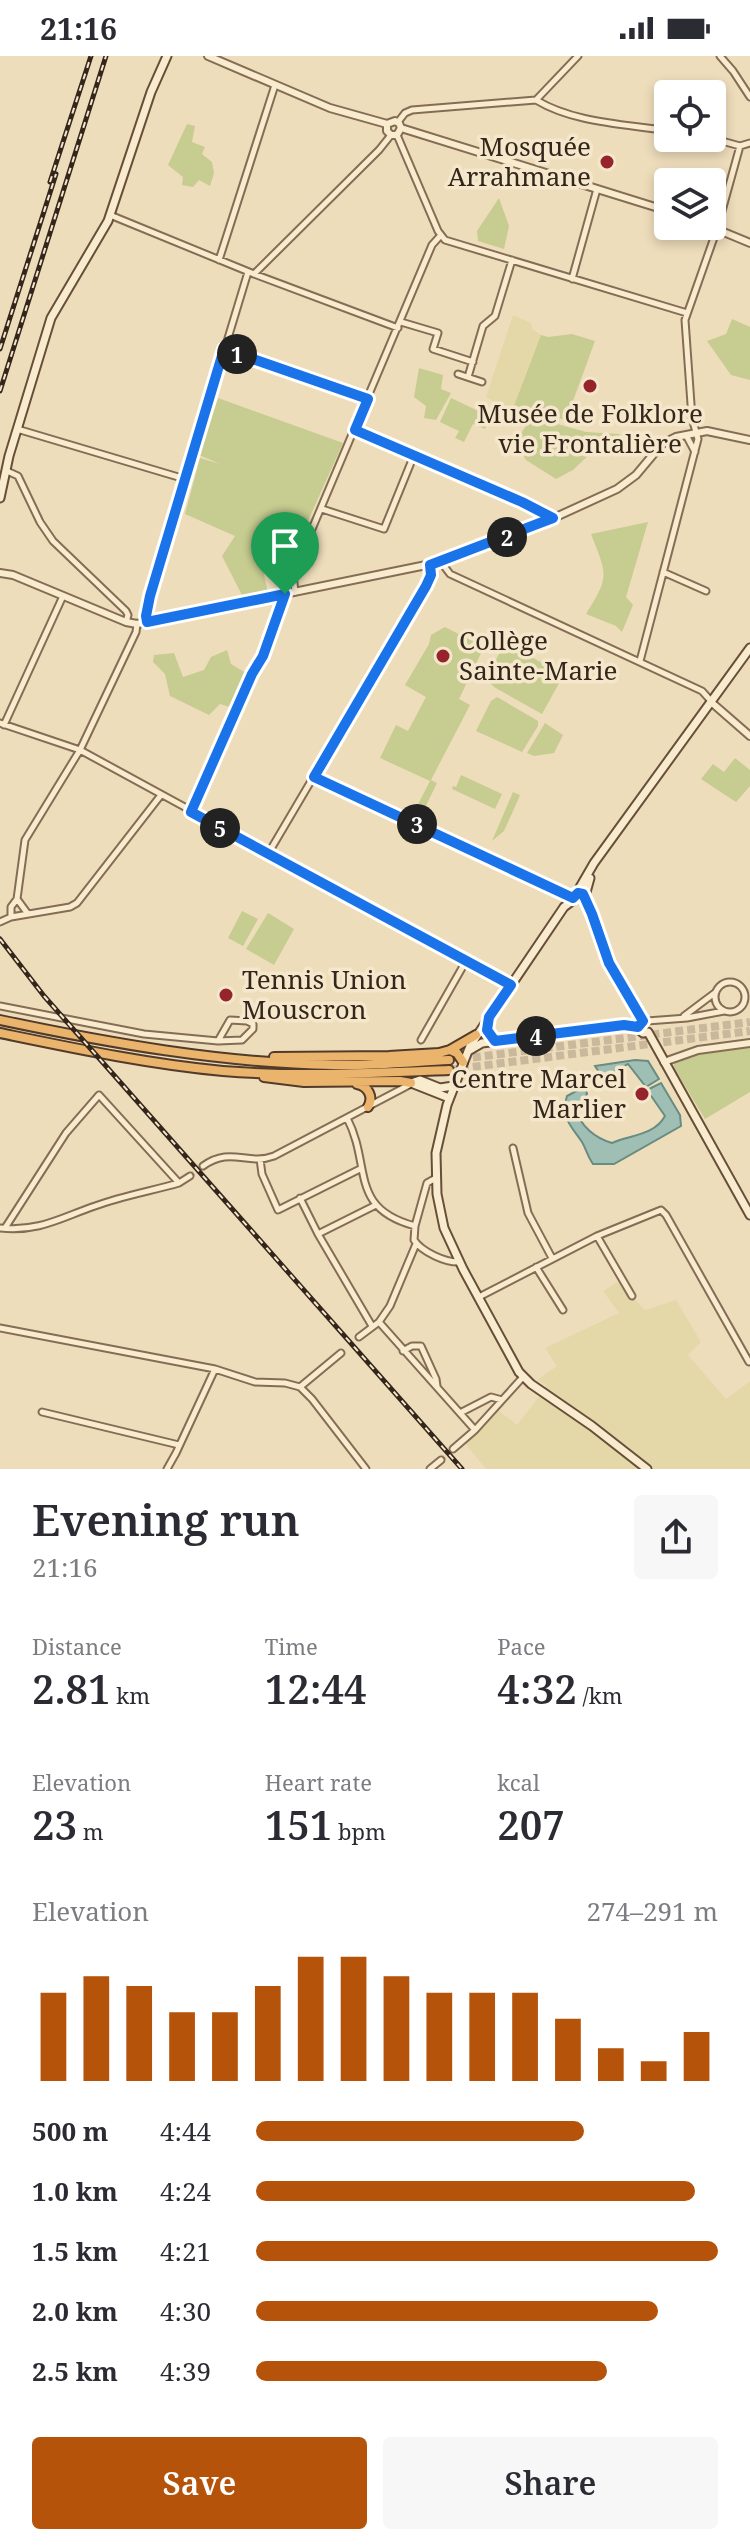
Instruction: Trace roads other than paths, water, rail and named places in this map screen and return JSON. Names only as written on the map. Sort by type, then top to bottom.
[{"type":"highway","points":[[0,1020],[99,1040],[258,1060],[271,1057],[412,1055],[449,1060]]},
{"type":"highway","points":[[0,1033],[88,1050],[304,1082],[411,1083]]},
{"type":"highway","points":[[449,1060],[476,1035]]},
{"type":"highway","points":[[223,1071],[334,1074],[449,1060],[457,1053],[465,1058]]},
{"type":"highway","points":[[348,1082],[367,1089],[370,1093],[368,1107]]},
{"type":"main road","points":[[0,498],[17,429],[51,318],[110,215],[151,92],[167,56]]},
{"type":"main road","points":[[647,1469],[523,1377],[460,1262],[440,1215],[436,1153],[453,1086],[476,1035],[750,648]]},
{"type":"main road","points":[[573,897],[578,907],[584,905],[587,885],[600,858]]},
{"type":"main road","points":[[573,897],[585,898]]},
{"type":"main road","points":[[585,898],[609,963],[750,1215]]},
{"type":"main road","points":[[624,1025],[632,1015],[632,1002]]},
{"type":"main road","points":[[489,1017],[487,1030],[495,1041]]},
{"type":"main road","points":[[465,1058],[478,1044],[624,1025],[646,1026]]},
{"type":"main road","points":[[411,1083],[420,1080],[440,1088],[453,1086]]},
{"type":"main road","points":[[411,1083],[449,1098]]},
{"type":"street","points":[[208,56],[330,108],[387,124],[392,121],[441,235],[450,243],[687,313]]},
{"type":"street","points":[[536,100],[578,56]]},
{"type":"street","points":[[720,56],[750,97]]},
{"type":"street","points":[[219,260],[275,85]]},
{"type":"street","points":[[147,622],[150,596],[224,349],[251,273],[379,150],[397,130],[407,112],[536,100],[547,107],[591,120],[654,129]]},
{"type":"street","points":[[387,124],[387,131],[397,130],[654,207]]},
{"type":"street","points":[[726,142],[740,146],[750,143]]},
{"type":"street","points":[[726,197],[740,146]]},
{"type":"street","points":[[572,279],[597,189]]},
{"type":"street","points":[[110,215],[251,273],[398,328]]},
{"type":"street","points":[[726,233],[750,243]]},
{"type":"street","points":[[295,592],[293,574],[432,245],[441,235]]},
{"type":"street","points":[[640,661],[698,441],[692,418],[685,320],[713,240]]},
{"type":"street","points":[[468,377],[483,326],[495,316],[512,260]]},
{"type":"street","points":[[401,322],[438,333],[433,349],[473,362]]},
{"type":"street","points":[[224,349],[368,399]]},
{"type":"street","points":[[458,374],[482,382]]},
{"type":"street","points":[[0,573],[13,575],[137,624],[430,565],[553,518],[624,485],[662,444],[688,430],[692,418]]},
{"type":"street","points":[[17,429],[185,479]]},
{"type":"street","points":[[355,430],[553,518]]},
{"type":"street","points":[[676,437],[707,431],[750,440]]},
{"type":"street","points":[[686,435],[695,452]]},
{"type":"street","points":[[322,509],[384,529],[414,455]]},
{"type":"street","points":[[7,471],[18,476],[49,536],[126,611],[126,622]]},
{"type":"street","points":[[441,562],[450,574],[702,691],[750,736]]},
{"type":"street","points":[[268,854],[426,586],[431,575],[430,565]]},
{"type":"street","points":[[663,572],[706,591]]},
{"type":"street","points":[[191,812],[252,674],[263,656],[285,594]]},
{"type":"street","points":[[63,596],[2,724],[80,750],[511,985]]},
{"type":"street","points":[[11,917],[11,907],[17,899],[25,840],[80,750],[137,624]]},
{"type":"street","points":[[314,777],[573,897]]},
{"type":"street","points":[[0,922],[77,903],[161,795]]},
{"type":"street","points":[[17,899],[28,914]]},
{"type":"street","points":[[421,1040],[466,961]]},
{"type":"street","points":[[646,1026],[661,1019],[694,1013],[734,1012],[744,1001],[743,992],[730,983],[722,985],[694,1013]]},
{"type":"street","points":[[716,992],[716,1004],[724,1011]]},
{"type":"street","points":[[0,1006],[144,1034],[218,1041],[242,1040],[253,1029],[253,1024],[230,1020],[218,1041]]},
{"type":"street","points":[[664,1062],[698,1050],[750,1043]]},
{"type":"street","points":[[203,1166],[214,1158],[225,1156],[260,1159],[274,1156],[411,1083]]},
{"type":"street","points":[[3,1228],[66,1133],[99,1095],[179,1183]]},
{"type":"street","points":[[347,1118],[355,1136],[360,1169],[376,1205],[381,1212],[415,1226]]},
{"type":"street","points":[[513,1148],[528,1213],[552,1258]]},
{"type":"street","points":[[260,1159],[262,1174],[278,1210],[360,1169]]},
{"type":"street","points":[[3,1228],[35,1228],[96,1205],[179,1183],[190,1176]]},
{"type":"street","points":[[359,1337],[379,1322],[402,1280],[416,1244],[415,1226],[427,1183],[436,1178]]},
{"type":"street","points":[[300,1198],[372,1326]]},
{"type":"street","points":[[318,1234],[376,1205]]},
{"type":"street","points":[[479,1297],[597,1236],[661,1210],[749,1362]]},
{"type":"street","points":[[597,1236],[632,1296]]},
{"type":"street","points":[[416,1244],[453,1263],[460,1262]]},
{"type":"street","points":[[536,1267],[563,1310]]},
{"type":"street","points":[[379,1322],[475,1430]]},
{"type":"street","points":[[0,1328],[215,1369],[255,1382],[300,1387],[366,1469]]},
{"type":"street","points":[[403,1351],[412,1346],[421,1346],[437,1388]]},
{"type":"street","points":[[300,1387],[341,1353]]},
{"type":"street","points":[[168,1469],[215,1369]]},
{"type":"street","points":[[453,1449],[475,1430],[523,1377]]},
{"type":"street","points":[[460,1413],[491,1397],[502,1400]]},
{"type":"street","points":[[42,1412],[179,1445]]},
{"type":"street","points":[[430,1469],[441,1460]]},
{"type":"water","points":[[648,1061],[659,1079],[646,1087],[628,1064],[603,1078],[595,1066]]},
{"type":"water","points":[[661,1083],[680,1115],[681,1126],[614,1164],[593,1164],[568,1121],[565,1110],[567,1096],[580,1089],[586,1090],[587,1094],[576,1109],[578,1115],[589,1130],[612,1143],[648,1131],[660,1123],[665,1116],[647,1090]]},
{"type":"tunnel","points":[[461,1059],[750,1022]]},
{"type":"tunnel","points":[[449,1070],[750,1031]]},
{"type":"tunnel","points":[[190,1176],[203,1166]]},
{"type":"tunnel","points":[[441,1460],[453,1449]]},
{"type":"railway","points":[[50,182],[91,56]]},
{"type":"railway","points":[[0,391],[106,56]]},
{"type":"railway","points":[[0,349],[56,174]]},
{"type":"railway","points":[[0,939],[44,996],[462,1469]]},
{"type":"place","name":"Mosquée Arrahmane","points":[[607,162]]},
{"type":"place","name":"Musée de Folklore vie Frontalière","points":[[590,386]]},
{"type":"place","name":"Collège Sainte-Marie","points":[[443,656]]},
{"type":"place","name":"Tennis Union Mouscron","points":[[226,995]]},
{"type":"place","name":"Centre Marcel Marlier","points":[[642,1094]]}]
